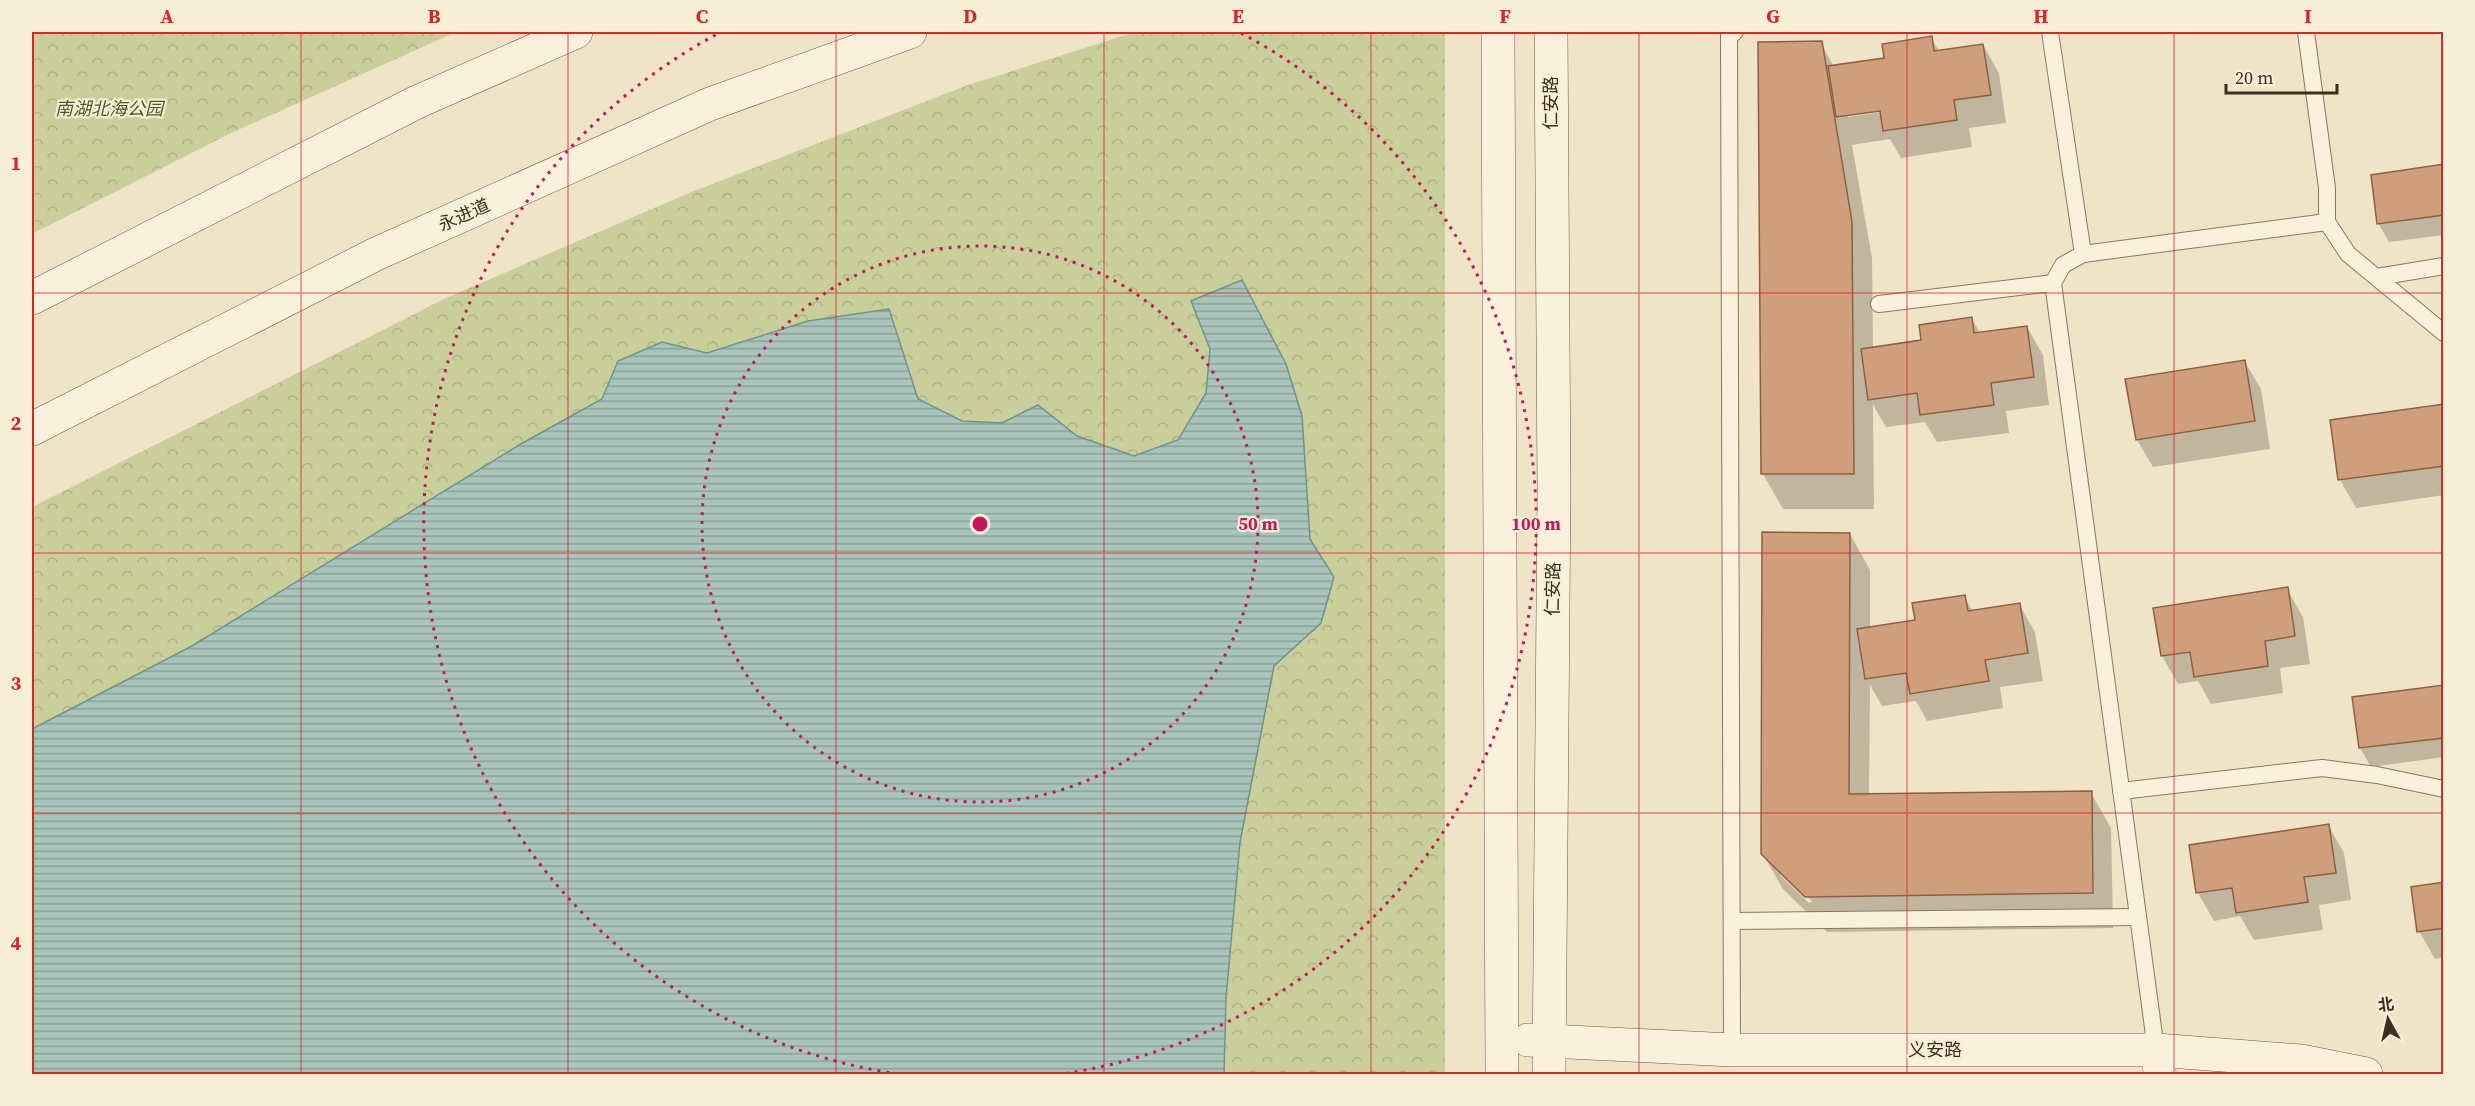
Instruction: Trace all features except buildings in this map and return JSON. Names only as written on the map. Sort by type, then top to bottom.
[{"type":"street","points":[[32,298],[417,102],[576,32]]},
{"type":"street","name":"永进道","points":[[32,429],[387,249],[710,104],[910,32]]},
{"type":"street","points":[[1498,32],[1502,1074]]},
{"type":"street","name":"仁安路","points":[[1549,1074],[1554,488],[1551,32]]},
{"type":"street","name":"义安路","points":[[1502,1039],[1732,1050],[2158,1062],[2301,1061],[2367,1074]]},
{"type":"lane","points":[[1732,1050],[1729,36],[1735,32]]},
{"type":"lane","points":[[2050,32],[2083,254]]},
{"type":"lane","points":[[2306,32],[2327,188],[2327,222],[2348,254],[2444,333]]},
{"type":"lane","points":[[2158,1062],[2053,283],[2063,265],[2083,254],[2327,222]]},
{"type":"lane","points":[[2377,277],[2444,266]]},
{"type":"lane","points":[[1879,304],[2053,283]]},
{"type":"lane","points":[[2121,790],[2322,768],[2377,775],[2444,789]]},
{"type":"lane","points":[[1733,921],[2138,917]]},
{"type":"green space","name":"南湖北海公园","points":[[32,32],[456,32],[231,133],[32,234]]},
{"type":"green space","points":[[1135,32],[1443,32],[1445,35],[1445,1074],[32,1074],[32,507],[444,299],[689,193],[968,85]]},
{"type":"water","points":[[1242,280],[1286,364],[1302,416],[1310,539],[1334,577],[1321,623],[1274,666],[1240,842],[1226,998],[1224,1074],[32,1074],[32,729],[192,646],[519,445],[602,399],[618,361],[662,342],[707,353],[808,321],[889,309],[918,399],[962,421],[1002,423],[1038,405],[1077,436],[1134,456],[1178,440],[1206,393],[1210,349],[1191,301]]}]
